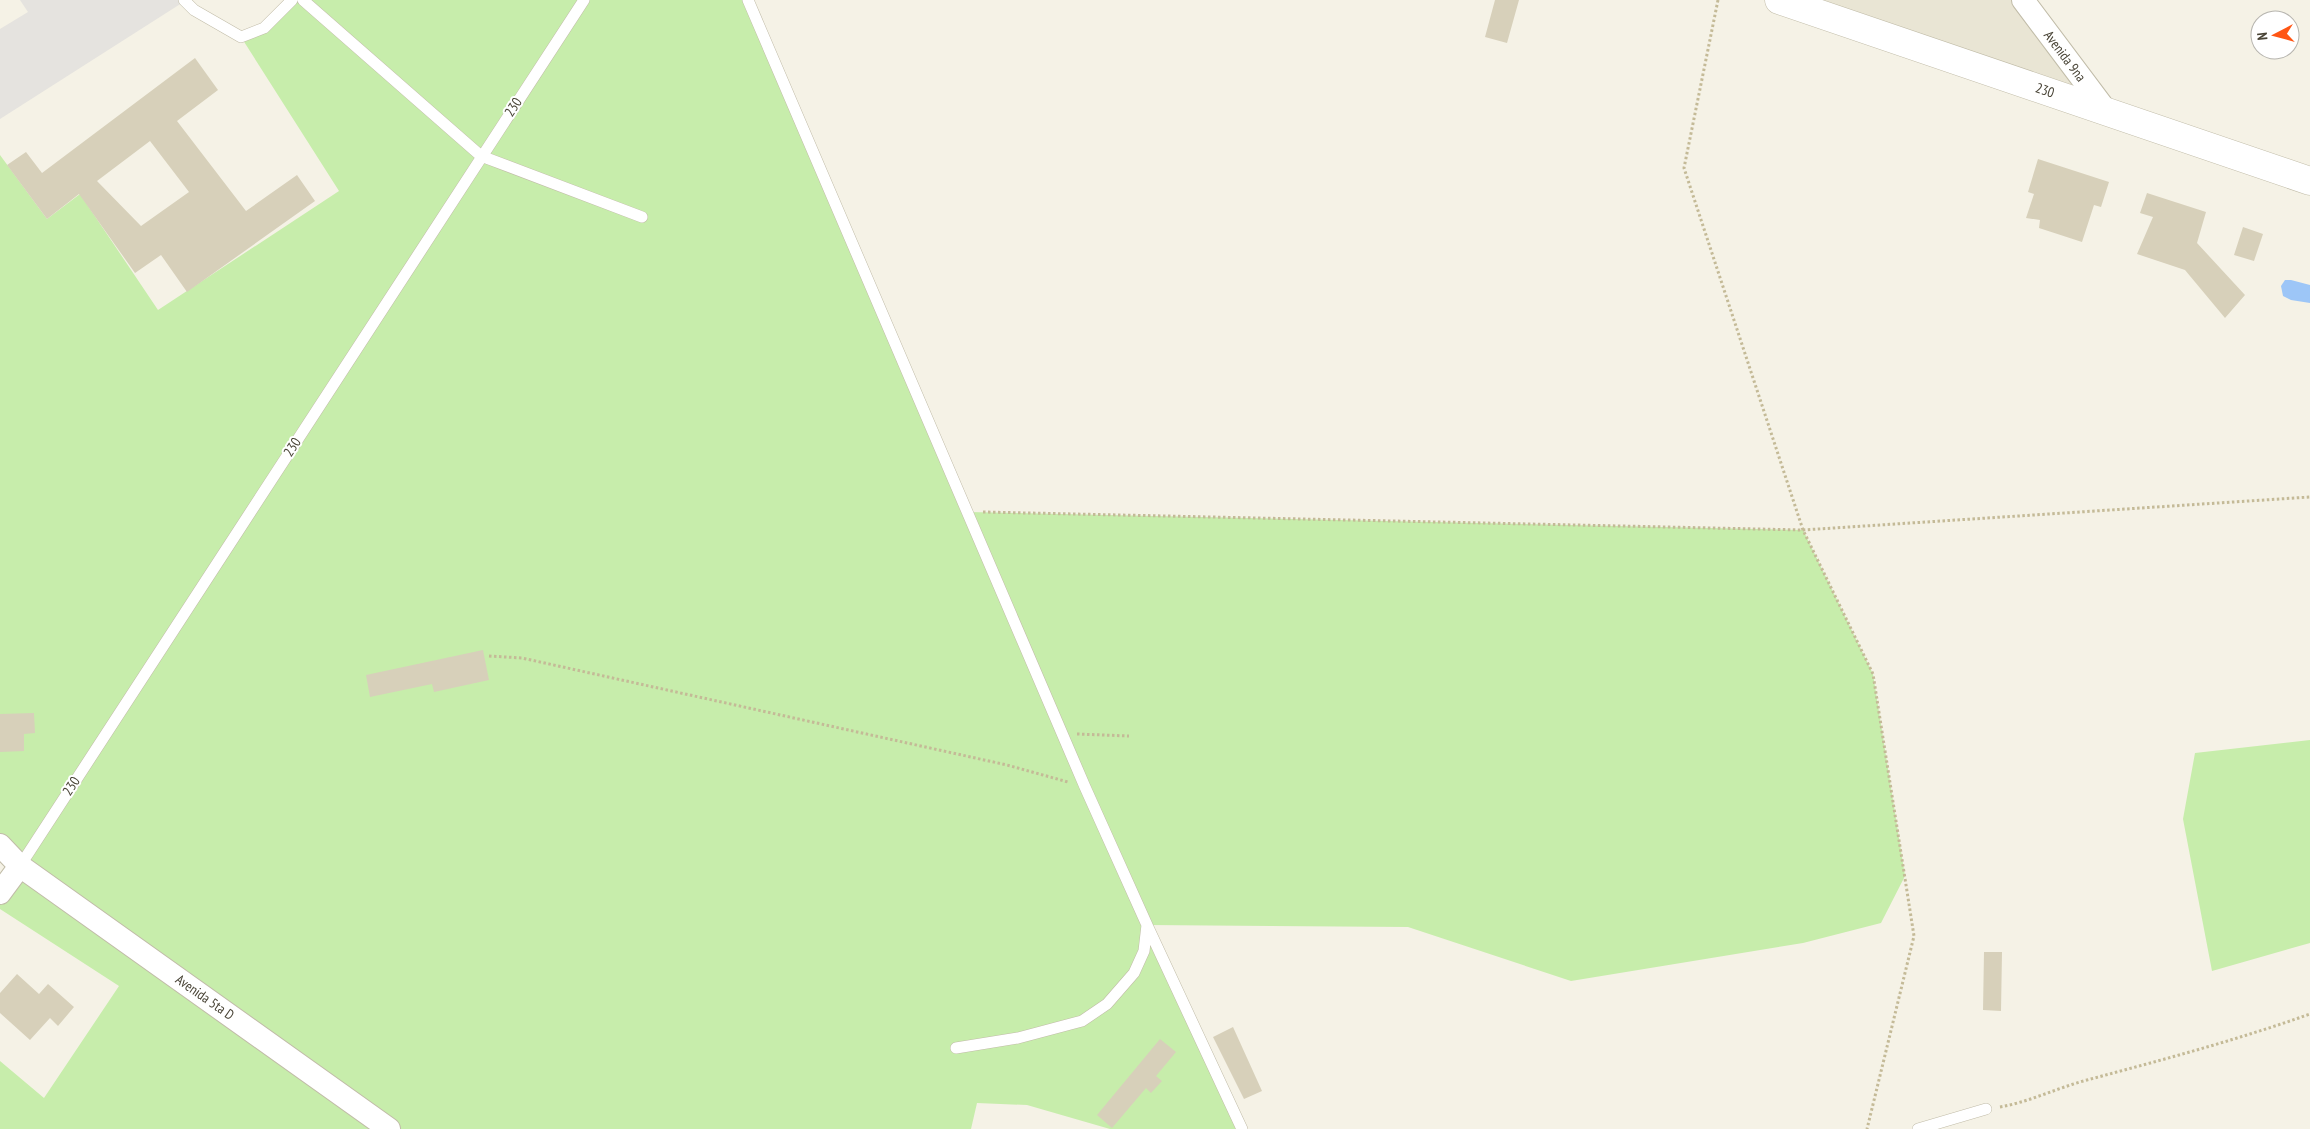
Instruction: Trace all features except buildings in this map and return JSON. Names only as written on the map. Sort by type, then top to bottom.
[{"type":"street","name":"230","points":[[1779,0],[2310,180]]},
{"type":"street","name":"Avenida 9na","points":[[2023,0],[2107,112]]},
{"type":"street","name":"Avenida 5ta D","points":[[0,845],[20,866],[390,1129]]},
{"type":"street","name":"230","points":[[0,893],[20,866]]},
{"type":"lane","points":[[184,0],[194,10],[242,37],[264,28],[292,0]]},
{"type":"lane","points":[[304,0],[481,156],[642,217]]},
{"type":"lane","name":"230","points":[[20,866],[584,0]]},
{"type":"lane","points":[[748,0],[1085,787],[1242,1129]]},
{"type":"lane","points":[[956,1048],[1018,1038],[1082,1021],[1106,1004],[1134,973],[1144,952],[1147,925]]},
{"type":"lane","points":[[1918,1129],[1986,1109]]},
{"type":"path","points":[[1718,0],[1684,168],[1803,530],[1873,674],[1914,936],[1868,1129]]},
{"type":"path","points":[[968,512],[1803,530],[2310,497]]},
{"type":"path","points":[[489,656],[532,660],[1007,765],[1085,787]]},
{"type":"path","points":[[1062,733],[1129,736]]},
{"type":"path","points":[[1986,1109],[2020,1103],[2051,1090],[2206,1047],[2310,1014]]},
{"type":"shaded area","points":[[20,0],[185,1],[0,119],[0,29],[28,12]]},
{"type":"shaded area","points":[[1779,0],[2023,0],[2107,112]]},
{"type":"green space","points":[[292,0],[748,0],[968,512],[1803,530],[1873,674],[1905,876],[1881,923],[1803,943],[1571,981],[1408,927],[1148,925],[1242,1129],[1110,1129],[1027,1105],[977,1103],[971,1129],[0,1129],[0,1061],[44,1098],[119,986],[0,909],[0,893],[19,866],[0,845],[0,155],[47,219],[80,194],[158,310],[339,191],[241,37],[264,28]]},
{"type":"green space","points":[[2310,740],[2310,943],[2212,971],[2183,819],[2195,753]]},
{"type":"water","points":[[2285,280],[2310,285],[2310,303],[2291,300],[2283,296],[2281,286]]}]
